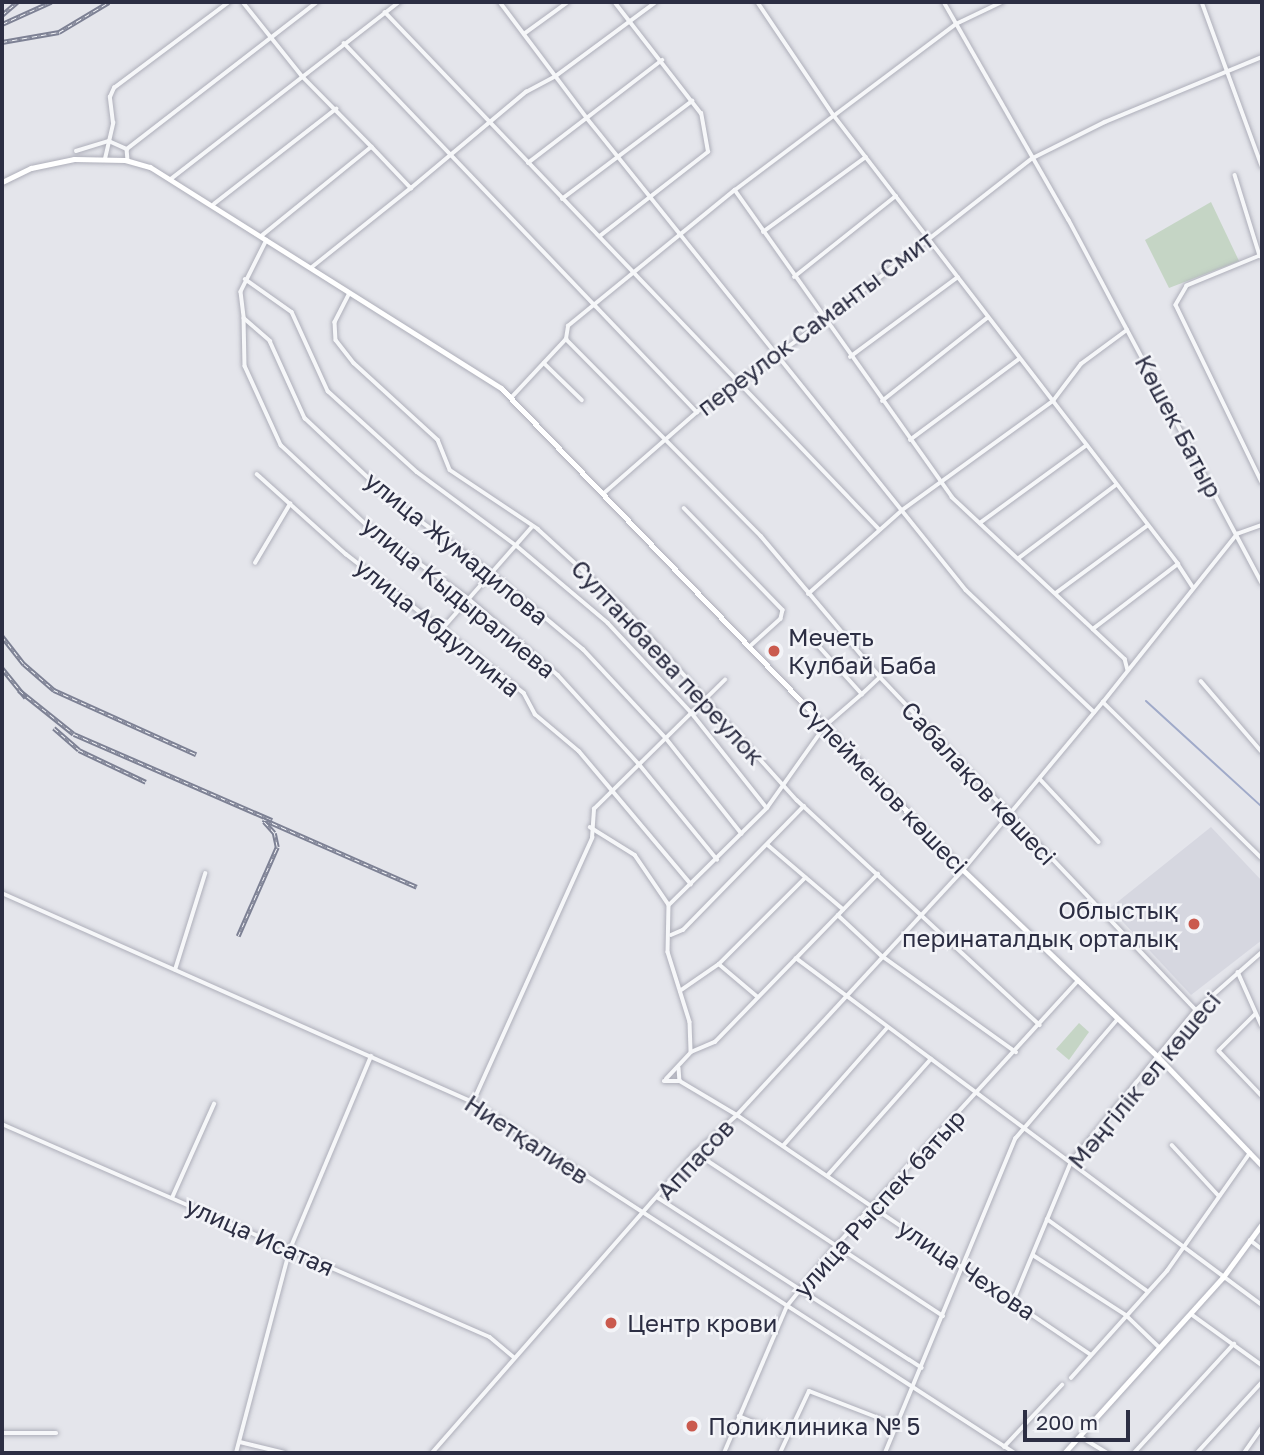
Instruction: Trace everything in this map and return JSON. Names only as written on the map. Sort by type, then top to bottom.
[{"type":"main road","name":"Сүлейменов көшесі","points":[[2,182],[43,164],[105,159],[128,161],[171,179],[214,204],[350,293],[490,379],[963,870],[1158,1057],[1262,1166]]},
{"type":"main road","points":[[1064,1453],[1223,1277],[1262,1224]]},
{"type":"street","points":[[105,159],[114,88],[229,2]]},
{"type":"street","points":[[243,2],[302,76],[411,188]]},
{"type":"street","points":[[127,149],[317,2]]},
{"type":"street","points":[[171,179],[400,2]]},
{"type":"street","points":[[500,2],[587,118],[620,155],[775,354],[966,590],[1094,712]]},
{"type":"street","points":[[524,34],[568,2]]},
{"type":"street","points":[[600,236],[708,152],[706,129],[692,101],[614,2]]},
{"type":"street","points":[[312,267],[489,121],[556,76],[656,2]]},
{"type":"street","points":[[757,2],[833,114],[1193,587]]},
{"type":"street","name":"Көшек Батыр","points":[[944,2],[1095,270],[1262,583]]},
{"type":"street","points":[[511,398],[566,339],[568,326],[735,190],[956,24],[1002,2]]},
{"type":"street","points":[[1202,2],[1262,166]]},
{"type":"street","points":[[385,12],[562,199],[636,272],[736,384],[878,529]]},
{"type":"street","points":[[344,43],[697,412]]},
{"type":"street","name":"переулок Саманты Смит","points":[[603,494],[697,412],[824,321],[927,236],[1033,158],[1262,57]]},
{"type":"street","points":[[528,163],[662,61]]},
{"type":"street","points":[[562,199],[692,101]]},
{"type":"street","points":[[214,204],[336,109]]},
{"type":"street","points":[[76,151],[109,141],[127,149]]},
{"type":"street","points":[[244,318],[245,279],[265,238],[372,147]]},
{"type":"street","points":[[127,149],[128,161]]},
{"type":"street","points":[[763,232],[866,157]]},
{"type":"street","points":[[1235,175],[1260,256],[1187,286],[1176,305],[1262,482]]},
{"type":"street","points":[[735,190],[824,321],[940,482],[1125,659],[1128,670]]},
{"type":"street","points":[[793,276],[896,196]]},
{"type":"street","points":[[850,357],[958,277]]},
{"type":"street","points":[[245,279],[292,312],[328,391],[417,472],[517,546],[608,623],[691,712],[767,808]]},
{"type":"street","name":"Султанбаева переулок","points":[[350,293],[335,322],[341,348],[438,440],[450,470],[531,528],[538,529],[623,607],[707,697],[784,786],[1040,1025]]},
{"type":"street","points":[[882,401],[988,317]]},
{"type":"street","name":"улица Жумадилова","points":[[244,318],[270,341],[304,418],[393,501],[492,573],[583,649],[666,738],[742,834]]},
{"type":"street","name":"улица Кыдыралиева","points":[[244,318],[244,366],[281,445],[370,528],[469,599],[558,675],[640,765],[717,859]]},
{"type":"street","points":[[808,594],[878,529],[1053,401],[1081,364],[1127,330]]},
{"type":"street","name":"Сабалақов көшесі","points":[[566,339],[761,536],[880,677],[1007,814],[1196,1010]]},
{"type":"street","points":[[910,440],[1019,359]]},
{"type":"street","points":[[544,363],[582,400]]},
{"type":"street","points":[[980,523],[1087,445]]},
{"type":"street","points":[[1257,470],[1262,468]]},
{"type":"street","name":"улица Абдуллина","points":[[257,474],[345,554],[444,627],[524,693],[535,714],[615,791],[691,884]]},
{"type":"street","points":[[1019,558],[1116,485]]},
{"type":"street","points":[[255,564],[290,504]]},
{"type":"street","points":[[684,508],[783,610],[781,619],[750,647]]},
{"type":"street","points":[[1237,534],[1262,525]]},
{"type":"street","points":[[1056,593],[1147,526]]},
{"type":"street","points":[[444,627],[531,528]]},
{"type":"street","name":"Аппасов","points":[[432,1453],[514,1357],[645,1214],[695,1153],[737,1115],[844,995],[963,870],[1103,702],[1237,534]]},
{"type":"street","points":[[1093,629],[1178,564]]},
{"type":"street","points":[[808,634],[862,694]]},
{"type":"street","points":[[669,905],[767,808],[825,726],[880,677]]},
{"type":"street","points":[[473,1102],[592,838],[590,827],[594,809],[724,680]]},
{"type":"street","points":[[1200,681],[1262,752]]},
{"type":"street","points":[[1103,702],[1262,859]]},
{"type":"street","points":[[1040,779],[1099,842]]},
{"type":"street","points":[[691,1052],[690,1022],[666,940],[682,930],[804,806]]},
{"type":"street","points":[[590,827],[635,855],[669,905],[671,935]]},
{"type":"street","points":[[768,845],[843,909]]},
{"type":"street","points":[[175,970],[205,874]]},
{"type":"street","points":[[678,1068],[680,1081],[664,1081],[691,1052],[715,1042],[877,874]]},
{"type":"street","points":[[680,991],[719,964],[805,878]]},
{"type":"street","name":"Ниетқалиев","points":[[2,893],[473,1102],[1015,1453]]},
{"type":"street","points":[[838,915],[882,956],[1016,1052]]},
{"type":"street","name":"Мәңгілік ел көшесі","points":[[1014,1299],[1071,1162],[1196,1010],[1262,952]]},
{"type":"street","points":[[796,958],[977,1095],[1071,1162],[1183,1249],[1262,1305]]},
{"type":"street","points":[[719,964],[758,997]]},
{"type":"street","points":[[1238,972],[1262,1026]]},
{"type":"street","name":"улица Рыспек батыр","points":[[724,1453],[787,1306],[835,1247],[977,1095],[1078,981]]},
{"type":"street","points":[[1256,1014],[1219,1051],[1262,1096]]},
{"type":"street","points":[[886,1453],[962,1266],[1023,1129],[1118,1019]]},
{"type":"street","points":[[783,1146],[887,1028]]},
{"type":"street","points":[[236,1453],[290,1249],[371,1056]]},
{"type":"street","points":[[828,1175],[931,1059]]},
{"type":"street","name":"улица Чехова","points":[[680,1081],[875,1205],[1090,1354]]},
{"type":"street","points":[[172,1198],[214,1104]]},
{"type":"street","name":"улица Исатая","points":[[2,1124],[490,1338],[514,1357]]},
{"type":"street","points":[[1172,1145],[1219,1196]]},
{"type":"street","points":[[695,1153],[943,1316]]},
{"type":"street","points":[[1071,1378],[1183,1249],[1250,1153]]},
{"type":"street","points":[[657,1197],[922,1368]]},
{"type":"street","points":[[1047,1219],[1146,1290]]},
{"type":"street","points":[[1250,1240],[1262,1250]]},
{"type":"street","points":[[1032,1255],[1126,1315],[1160,1349]]},
{"type":"street","points":[[1191,1314],[1262,1365]]},
{"type":"street","points":[[1134,1453],[1234,1344]]},
{"type":"street","points":[[1197,1453],[1262,1382]]},
{"type":"street","points":[[1004,1447],[1062,1385]]},
{"type":"street","points":[[780,1453],[809,1391],[897,1425]]},
{"type":"street","points":[[739,1416],[787,1436]]},
{"type":"street","points":[[1244,1453],[1262,1427]]},
{"type":"street","points":[[2,1433],[56,1433]]},
{"type":"street","points":[[1081,1437],[1108,1453]]},
{"type":"street","points":[[239,1442],[285,1453]]},
{"type":"shaded area","name":"Облыстық перинаталдық орталық","points":[[1211,827],[1262,881],[1262,940],[1191,995],[1110,908]]},
{"type":"green space","points":[[1211,202],[1239,261],[1169,288],[1145,240]]},
{"type":"green space","points":[[1079,1023],[1089,1032],[1069,1060],[1056,1049]]},
{"type":"waterway","points":[[1146,701],[1262,807]]},
{"type":"railway","points":[[2,15],[17,2]]},
{"type":"railway","points":[[2,24],[51,2]]},
{"type":"railway","points":[[2,42],[59,32],[109,2]]},
{"type":"railway","points":[[2,636],[24,664],[54,690],[196,754]]},
{"type":"railway","points":[[2,668],[26,698]]},
{"type":"railway","points":[[19,690],[74,734],[272,820]]},
{"type":"railway","points":[[54,728],[79,750],[146,782]]},
{"type":"railway","points":[[263,819],[417,887]]},
{"type":"railway","points":[[238,936],[277,847],[274,833],[264,822]]},
{"type":"place","name":"Мечеть Кулбай Баба","points":[[774,651]]},
{"type":"place","name":"Облыстық перинаталдық орталық","points":[[1194,924]]},
{"type":"place","name":"Центр крови","points":[[611,1323]]},
{"type":"place","name":"Поликлиника № 5","points":[[692,1426]]}]
